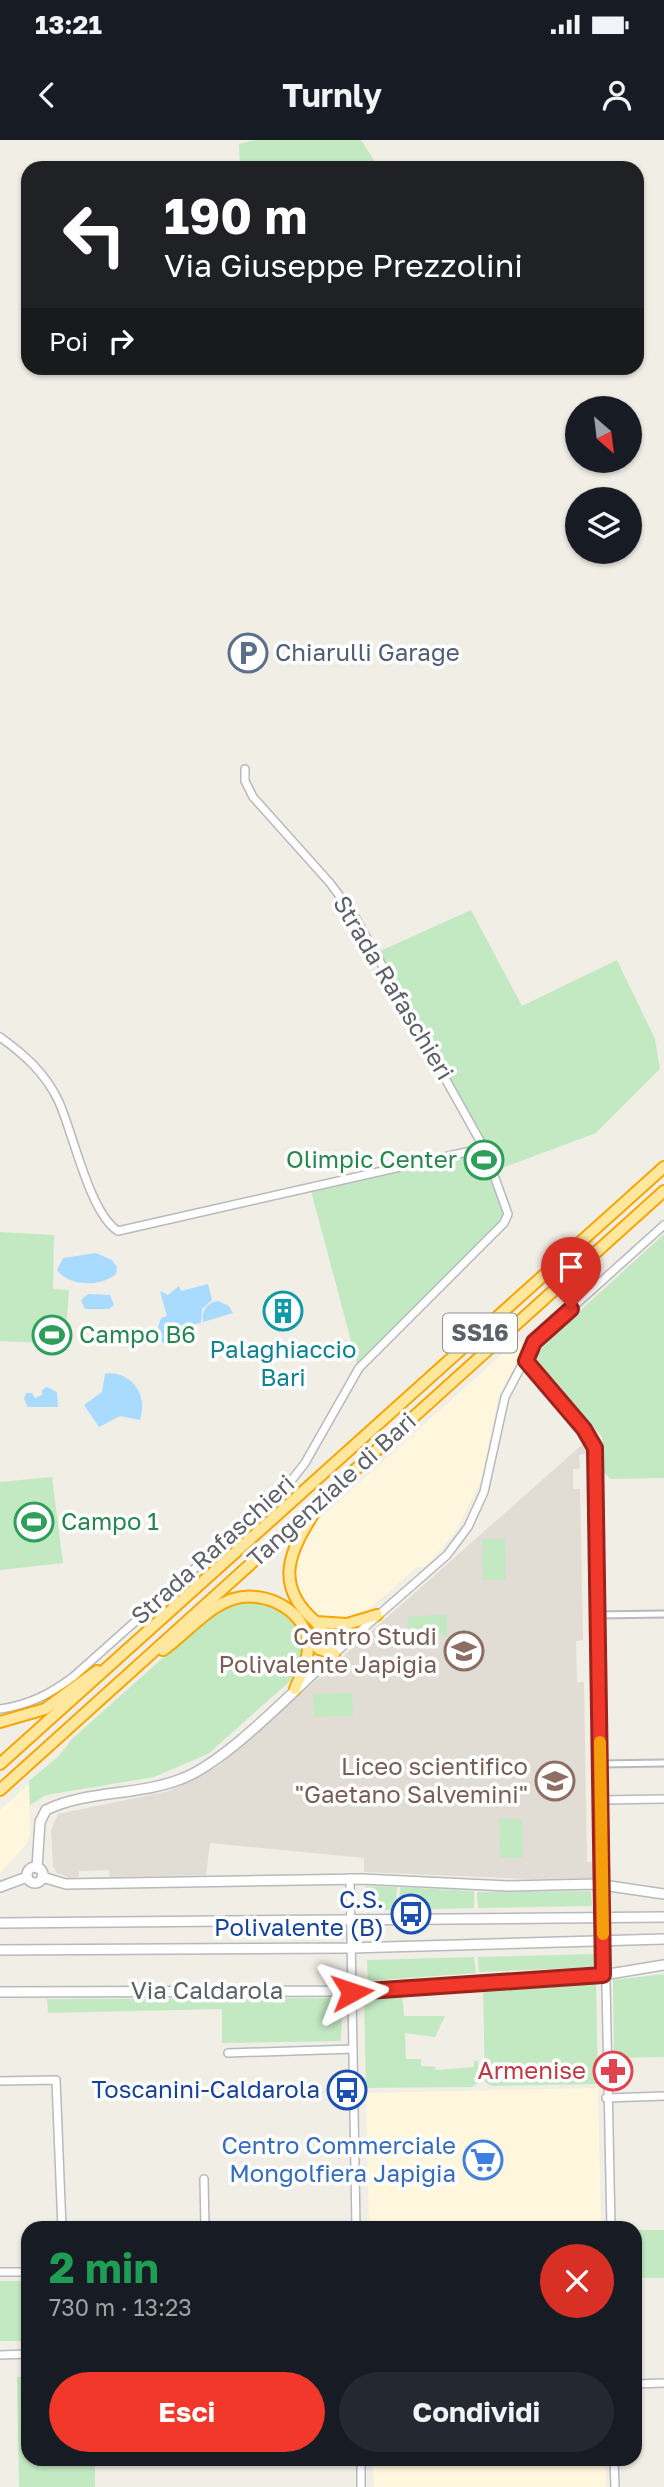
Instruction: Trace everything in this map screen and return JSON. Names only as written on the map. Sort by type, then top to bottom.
[{"type":"highway","name":"Tangenziale di Bari","points":[[0,1764],[664,1167]]},
{"type":"highway","name":"Tangenziale di Bari","points":[[0,1790],[664,1191]]},
{"type":"highway","points":[[325,1497],[295,1543],[290,1562],[291,1583],[297,1600],[316,1622],[334,1654]]},
{"type":"highway","points":[[134,1669],[232,1599],[260,1597],[277,1602],[291,1611],[319,1649],[334,1654]]},
{"type":"highway","points":[[316,1622],[346,1624],[377,1615]]},
{"type":"highway","points":[[295,1689],[305,1666],[307,1636]]},
{"type":"highway","points":[[0,1722],[45,1709],[123,1655]]},
{"type":"street","name":"Strada Rafaschieri","points":[[0,1709],[40,1698],[73,1677],[297,1475],[359,1368],[507,1219],[506,1207],[484,1147],[355,917],[330,883],[253,797],[245,781],[245,769]]},
{"type":"street","points":[[0,1037],[36,1067],[59,1101],[74,1148],[96,1198],[109,1224],[118,1231],[484,1147]]},
{"type":"street","points":[[664,1225],[534,1342],[505,1397],[484,1492],[468,1527],[447,1555],[199,1771],[144,1790],[58,1804],[46,1810],[40,1822],[37,1868],[42,1877],[66,1884],[350,1878],[508,1886],[603,1885],[664,1894]]},
{"type":"street","points":[[526,1361],[594,1443],[603,1975],[611,2221]]},
{"type":"street","points":[[597,1615],[664,1614]]},
{"type":"street","points":[[600,1764],[664,1763]]},
{"type":"street","points":[[601,1800],[664,1798]]},
{"type":"street","points":[[0,1887],[27,1877],[30,1870],[37,1868]]},
{"type":"street","points":[[27,1877],[35,1883],[42,1877]]},
{"type":"street","points":[[350,1878],[356,2221]]},
{"type":"street","points":[[0,1923],[664,1917]]},
{"type":"street","name":"Via Caldarola","points":[[0,1950],[350,1948],[664,1939]]},
{"type":"street","name":"Via Caldarola","points":[[0,1992],[352,1992],[603,1975],[664,1965]]},
{"type":"street","points":[[228,2053],[353,2049]]},
{"type":"street","points":[[0,2081],[56,2080],[62,2221]]},
{"type":"street","points":[[606,2098],[664,2096]]},
{"type":"street","points":[[204,2179],[205,2221]]},
{"type":"street","points":[[0,2272],[21,2272]]},
{"type":"street","points":[[0,2355],[21,2354]]},
{"type":"street","points":[[642,2384],[664,2383]]},
{"type":"street","points":[[361,2466],[361,2487]]},
{"type":"street","points":[[614,2466],[615,2487]]},
{"type":"shaded area","points":[[518,1340],[524,1347],[499,1395],[482,1478],[455,1533],[425,1567],[417,1567],[362,1615],[349,1620],[314,1614],[299,1590],[295,1569],[296,1554],[312,1525]]},
{"type":"shaded area","name":"Centro Studi Polivalente Japigia","points":[[585,1442],[586,1454],[579,1455],[580,1468],[573,1469],[573,1489],[580,1489],[583,1640],[576,1641],[577,1682],[584,1682],[587,1862],[594,1862],[594,1878],[529,1879],[364,1872],[364,1858],[210,1843],[206,1875],[110,1877],[109,1870],[79,1871],[79,1877],[70,1878],[57,1873],[53,1866],[51,1830],[58,1814],[169,1791],[219,1766]]},
{"type":"shaded area","points":[[29,1784],[30,1833],[27,1844],[0,1873],[0,1810]]},
{"type":"shaded area","name":"Centro Commerciale Mongolfiera Japigia","points":[[598,2088],[601,2221],[369,2221],[366,2093]]},
{"type":"shaded area","points":[[373,2466],[605,2466],[606,2487],[374,2487]]},
{"type":"green space","points":[[255,140],[361,140],[374,161],[240,161],[239,144]]},
{"type":"green space","name":"Olimpic Center","points":[[471,910],[522,1006],[617,960],[655,1039],[660,1069],[596,1133],[491,1172],[507,1219],[414,1310],[346,1390],[357,1363],[311,1191],[490,1149],[378,952]]},
{"type":"green space","points":[[0,1232],[54,1235],[53,1289],[69,1290],[65,1344],[0,1341]]},
{"type":"green space","points":[[664,1234],[664,1478],[611,1479],[603,1472],[602,1437],[538,1364],[537,1354],[558,1331]]},
{"type":"green space","name":"Campo 1","points":[[52,1477],[63,1563],[0,1570],[0,1482]]},
{"type":"green space","points":[[482,1539],[505,1539],[506,1580],[483,1580]]},
{"type":"green space","points":[[250,1600],[278,1610],[297,1629],[304,1649],[290,1681],[208,1754],[154,1777],[46,1795],[30,1805],[29,1781],[59,1756],[72,1739],[211,1615],[230,1605]]},
{"type":"green space","points":[[447,1615],[447,1635],[408,1636],[408,1616]]},
{"type":"green space","points":[[352,1693],[353,1716],[314,1717],[313,1694]]},
{"type":"green space","points":[[499,1819],[522,1819],[523,1858],[500,1858]]},
{"type":"green space","points":[[366,1886],[397,1887],[396,1910],[366,1910]]},
{"type":"green space","points":[[400,1887],[474,1891],[474,1908],[399,1910]]},
{"type":"green space","points":[[591,1891],[592,1906],[478,1908],[477,1892]]},
{"type":"green space","points":[[595,1954],[596,1967],[479,1972],[478,1957]]},
{"type":"green space","points":[[474,1957],[476,1973],[368,1981],[367,1960]]},
{"type":"green space","points":[[664,1974],[664,2057],[614,2058],[613,1980]]},
{"type":"green space","points":[[596,1982],[598,2084],[492,2086],[485,2082],[483,1987]]},
{"type":"green space","points":[[402,1994],[404,2016],[445,2016],[435,2037],[405,2033],[406,2059],[421,2059],[421,2066],[435,2067],[436,2070],[474,2067],[474,2061],[478,2061],[479,2082],[472,2087],[366,2088],[364,1997]]},
{"type":"green space","points":[[329,1998],[340,2010],[341,2041],[222,2043],[222,2009],[48,2013],[47,1999]]},
{"type":"green space","points":[[642,2230],[664,2230],[664,2278],[642,2278]]},
{"type":"green space","points":[[0,2281],[21,2281],[21,2341],[0,2341]]},
{"type":"green space","points":[[17,2377],[21,2377],[21,2466],[95,2466],[95,2487],[19,2487]]},
{"type":"water","points":[[96,1253],[112,1260],[117,1267],[116,1274],[102,1281],[85,1283],[69,1280],[57,1270],[63,1258]]},
{"type":"water","points":[[208,1284],[212,1300],[202,1309],[201,1323],[187,1326],[186,1336],[181,1343],[173,1346],[163,1343],[156,1333],[161,1318],[167,1316],[160,1291],[168,1295],[179,1286],[181,1291]]},
{"type":"water","points":[[88,1294],[110,1295],[114,1305],[109,1309],[85,1309],[81,1300]]},
{"type":"water","points":[[218,1301],[229,1306],[233,1313],[203,1322],[206,1308]]},
{"type":"water","points":[[105,1374],[126,1377],[137,1388],[142,1403],[140,1420],[120,1416],[99,1427],[84,1405],[102,1392]]},
{"type":"water","points":[[47,1387],[57,1392],[58,1407],[28,1407],[24,1399],[26,1393],[32,1393],[35,1398],[42,1395],[42,1390]]},
{"type":"slow traffic","points":[[600,1742],[603,1934]]},
{"type":"place","name":"Chiarulli Garage","points":[[248,653]]},
{"type":"place","name":"Olimpic Center","points":[[484,1160]]},
{"type":"place","name":"Palaghiaccio Bari","points":[[283,1311]]},
{"type":"place","name":"Campo B6","points":[[52,1335]]},
{"type":"place","name":"Campo 1","points":[[34,1522]]},
{"type":"place","name":"Centro Studi Polivalente Japigia","points":[[464,1651]]},
{"type":"place","name":"Liceo scientifico \"Gaetano Salvemini\"","points":[[555,1781]]},
{"type":"place","name":"C.S. Polivalente (B)","points":[[411,1914]]},
{"type":"place","name":"Armenise","points":[[613,2071]]},
{"type":"place","name":"Toscanini-Caldarola","points":[[347,2090]]},
{"type":"place","name":"Centro Commerciale Mongolfiera Japigia","points":[[483,2160]]},
{"type":"route","points":[[352,1992],[446,1983],[603,1975],[595,1448],[592,1439],[526,1361],[534,1342],[571,1309]]}]
